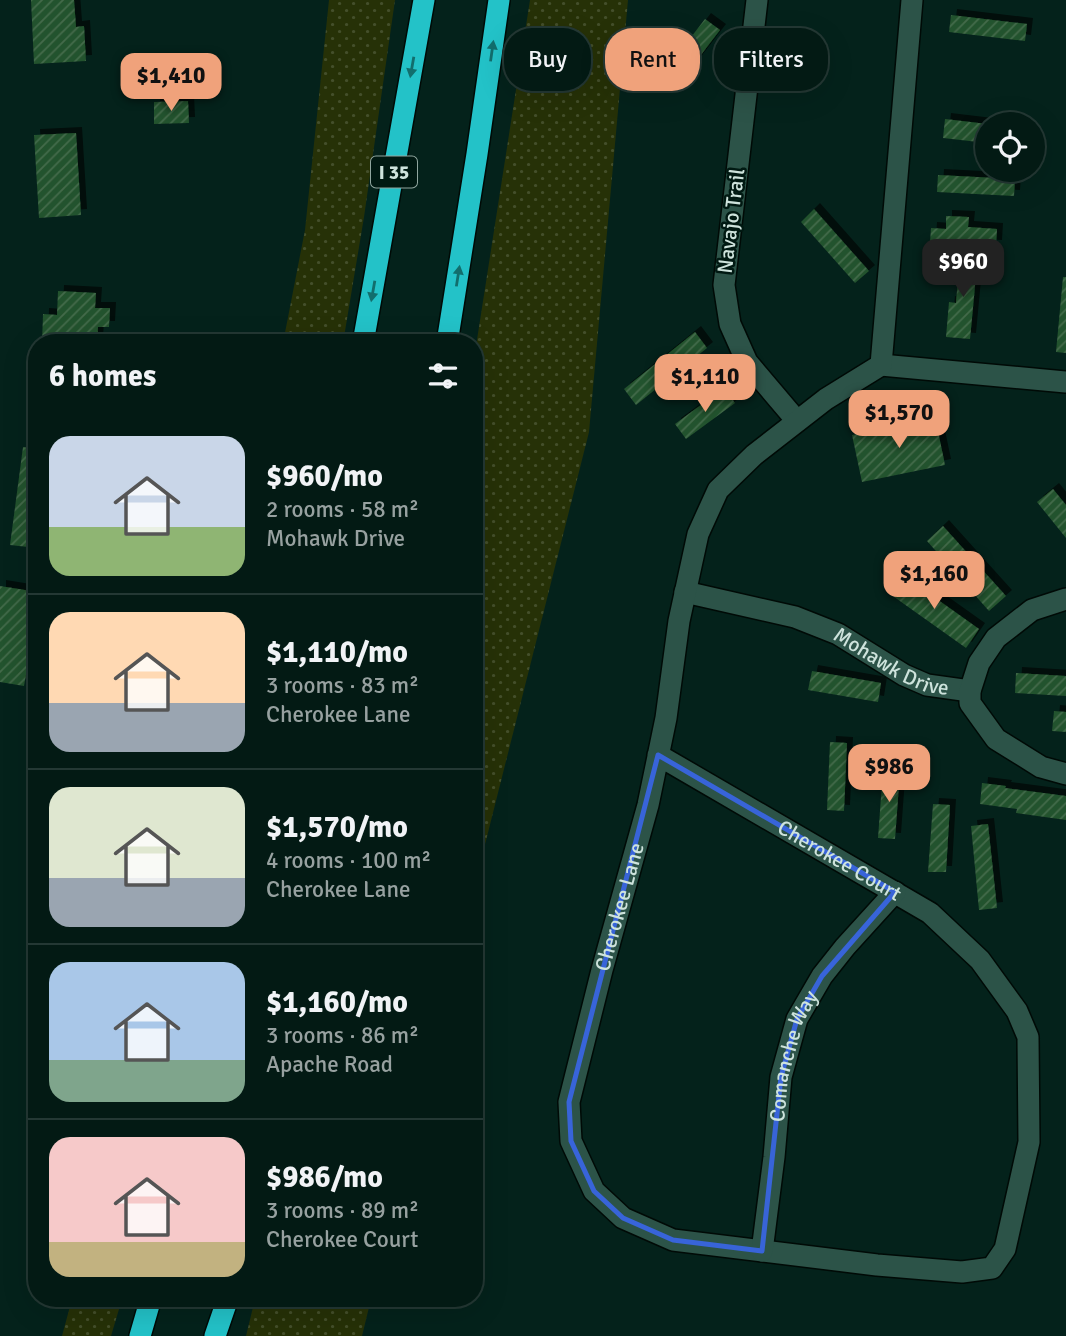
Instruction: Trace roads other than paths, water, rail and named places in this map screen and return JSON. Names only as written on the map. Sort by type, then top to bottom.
[{"type":"highway","name":"I 35","points":[[365,334],[424,0]]},
{"type":"highway","points":[[448,334],[499,0]]},
{"type":"highway","points":[[140,1336],[148,1307]]},
{"type":"highway","points":[[215,1336],[225,1307]]},
{"type":"street","name":"Navajo Trail","points":[[757,0],[724,285],[730,324],[747,362],[797,421]]},
{"type":"street","points":[[912,0],[881,365],[1066,382]]},
{"type":"street","name":"Cherokee Lane","points":[[881,365],[826,399],[754,455],[718,490],[698,534],[685,592],[666,718],[648,804],[569,1102],[571,1142],[594,1191],[623,1218],[673,1240],[877,1265],[961,1272],[992,1268],[1005,1249],[1029,1142],[1028,1037],[1017,1011],[1002,990]]},
{"type":"street","name":"Mohawk Drive","points":[[685,592],[795,617],[838,634],[904,675],[927,685],[970,691],[970,703],[996,739],[1041,767],[1066,774]]},
{"type":"street","points":[[970,691],[979,663],[996,638],[1032,610],[1066,599]]},
{"type":"street","name":"Cherokee Court","points":[[658,755],[930,913],[980,960],[1002,990]]},
{"type":"street","name":"Comanche Way","points":[[762,1251],[781,1077],[797,1019],[822,976],[895,892]]}]
